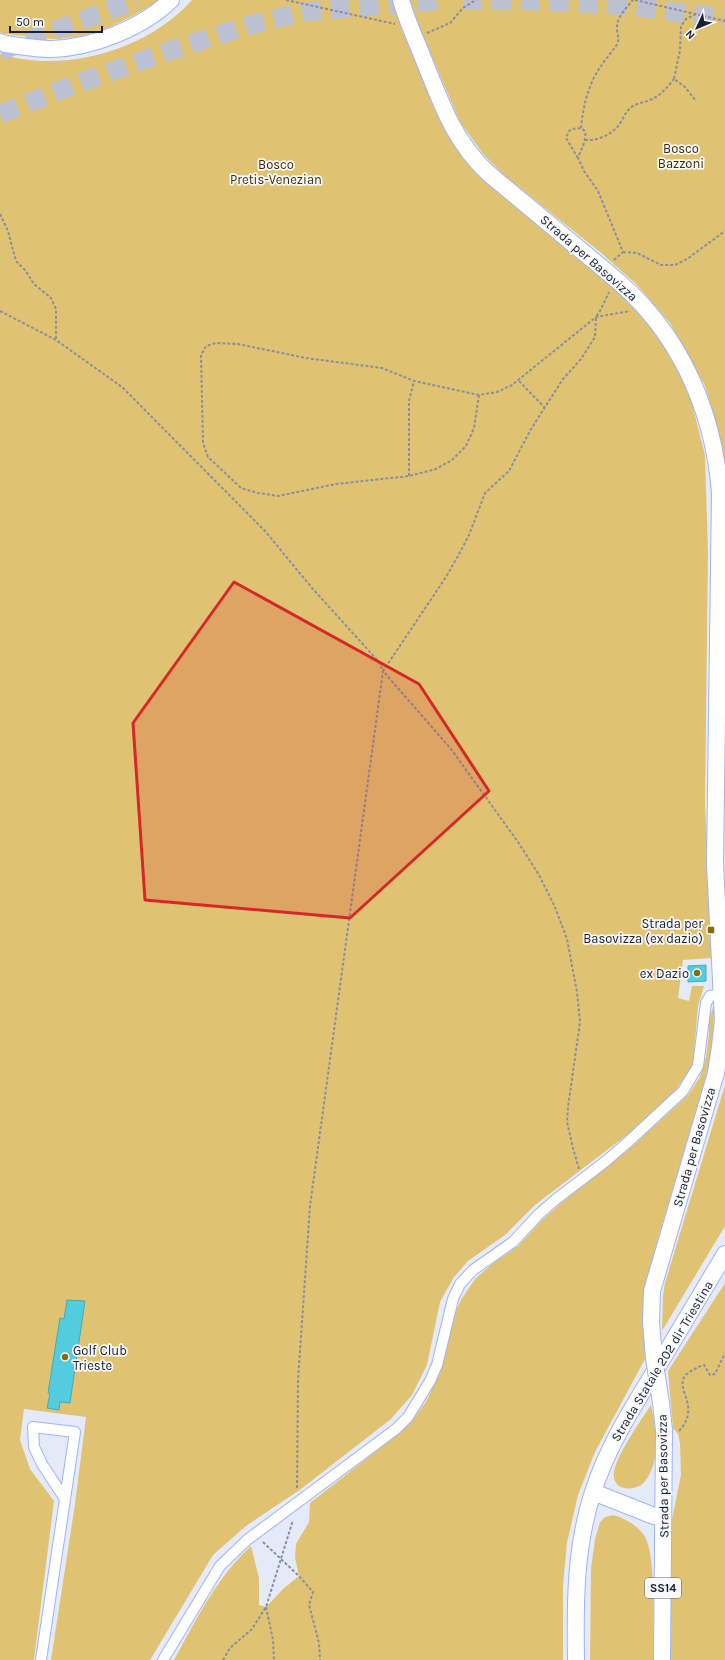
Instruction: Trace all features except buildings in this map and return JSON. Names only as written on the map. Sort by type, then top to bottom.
[{"type":"main road","points":[[0,42],[5,44],[51,49],[90,43],[129,29],[161,10],[171,0]]},
{"type":"main road","name":"Strada per Basovizza","points":[[401,0],[450,121],[468,153],[488,173],[619,281],[648,310],[672,344],[695,386],[712,440],[718,478],[720,514],[715,864],[722,994],[722,1027],[716,1073],[654,1282],[651,1306],[651,1332],[664,1434],[662,1660]]},
{"type":"main road","name":"Strada Statale 202 dir Triestina","points":[[576,1660],[576,1579],[582,1534],[593,1492],[605,1459],[631,1408],[725,1254]]},
{"type":"main road","points":[[593,1492],[654,1516],[663,1517]]},
{"type":"street","points":[[163,1660],[220,1566],[247,1540],[396,1429],[408,1417],[424,1393],[437,1365],[453,1299],[460,1284],[473,1270],[513,1242],[539,1214],[628,1142],[683,1091],[698,1066],[706,1003],[710,996],[722,994]]},
{"type":"street","points":[[41,1660],[75,1432],[33,1427],[34,1447],[42,1464],[65,1499]]},
{"type":"path","points":[[286,0],[411,27],[426,33],[450,23],[464,8],[476,0]]},
{"type":"path","points":[[578,158],[585,140],[585,132],[582,128],[583,113],[588,91],[596,73],[609,54],[617,46],[619,36],[617,29],[618,20],[634,0],[725,21]]},
{"type":"path","points":[[585,140],[594,140],[607,134],[619,125],[625,112],[633,106],[653,99],[664,90],[674,78],[680,50],[681,26],[686,19],[696,14]]},
{"type":"path","points":[[674,78],[685,87],[696,101]]},
{"type":"path","points":[[582,128],[575,127],[569,131],[566,138],[584,171],[598,190],[623,252]]},
{"type":"path","points":[[0,214],[8,231],[16,260],[34,284],[51,298],[56,309],[56,340]]},
{"type":"path","points":[[605,269],[623,252],[637,253],[661,265],[675,265],[687,259],[725,231]]},
{"type":"path","points":[[479,395],[474,428],[466,446],[452,460],[436,469],[409,476],[336,484],[278,496],[241,488],[208,457],[203,443],[201,355],[206,346],[216,343],[238,344],[306,358],[382,368],[414,381],[479,395],[497,392],[519,380],[596,317],[608,292],[619,281]]},
{"type":"path","points":[[596,317],[618,312],[648,310]]},
{"type":"path","points":[[0,311],[56,340],[122,387],[264,531],[312,588],[379,662],[383,671],[451,749],[518,842],[539,876],[555,907],[567,939],[577,992],[580,1022],[568,1107],[568,1122],[572,1148],[583,1179]]},
{"type":"path","points":[[223,1660],[230,1648],[252,1629],[266,1607],[298,1503],[298,1380],[310,1206],[383,671],[452,566],[469,535],[485,493],[509,471],[527,436],[563,379],[581,359],[595,337],[596,317]]},
{"type":"path","points":[[519,380],[545,408]]},
{"type":"path","points":[[409,476],[409,401],[414,381]]},
{"type":"path","points":[[664,1434],[678,1432],[686,1424],[689,1411],[688,1401],[682,1385],[682,1380],[685,1375],[704,1365],[710,1375],[715,1374],[725,1353]]},
{"type":"path","points":[[260,1539],[299,1576],[313,1592],[309,1605],[319,1643],[320,1660]]},
{"type":"path","points":[[266,1607],[273,1640],[274,1660]]},
{"type":"highlighted area","points":[[234,582],[419,684],[489,791],[350,918],[145,900],[133,723]]},
{"type":"green space","points":[[0,0],[159,0],[110,27],[84,35],[56,39],[4,34],[0,32]]},
{"type":"green space","name":"Bosco Pretis-Venezian","points":[[192,0],[395,0],[445,127],[606,280],[638,313],[663,342],[689,392],[705,455],[708,552],[705,803],[712,958],[683,960],[678,998],[689,1001],[692,986],[704,986],[698,1006],[693,1064],[676,1090],[645,1121],[535,1205],[505,1235],[468,1261],[454,1277],[440,1302],[427,1365],[412,1395],[391,1419],[301,1489],[246,1526],[213,1555],[150,1660],[51,1660],[75,1504],[86,1417],[24,1409],[20,1440],[30,1469],[54,1501],[34,1660],[0,1660],[0,54],[25,59],[51,61],[77,59],[104,53],[129,44],[152,32],[174,17]]},
{"type":"green space","name":"Bosco Bazzoni","points":[[410,0],[725,0],[725,468],[718,430],[705,386],[670,323],[636,284],[600,252],[505,176],[484,155],[460,122],[411,8]]},
{"type":"green space","points":[[714,1005],[713,1049],[649,1274],[643,1313],[645,1359],[595,1452],[578,1495],[572,1521],[567,1543],[563,1585],[563,1660],[174,1660],[217,1585],[251,1546],[259,1578],[259,1605],[266,1607],[283,1589],[299,1576],[295,1558],[296,1544],[309,1522],[310,1503],[398,1434],[412,1421],[427,1400],[442,1368],[453,1317],[461,1300],[475,1279],[491,1265],[518,1246],[541,1221],[567,1198],[637,1142],[688,1095],[700,1077],[706,1057],[709,1019]]},
{"type":"green space","points":[[725,1085],[725,1226],[662,1331],[663,1295],[665,1283]]},
{"type":"green space","points":[[725,1283],[725,1660],[670,1660],[672,1519],[681,1475],[680,1444],[678,1434],[673,1428],[668,1371]]},
{"type":"green space","points":[[651,1405],[656,1433],[656,1443],[654,1463],[651,1472],[646,1480],[637,1487],[620,1487],[616,1484],[614,1479],[614,1472],[619,1457]]},
{"type":"green space","points":[[613,1515],[626,1520],[638,1528],[644,1535],[648,1545],[653,1576],[653,1660],[590,1660],[591,1569],[595,1539],[600,1522],[605,1517]]},
{"type":"tunnel","points":[[0,51],[137,0]]},
{"type":"tunnel","points":[[0,114],[82,82],[172,50],[250,25],[304,12],[446,0]]},
{"type":"tunnel","points":[[463,0],[540,1],[619,5],[725,18]]},
{"type":"place","name":"Strada per Basovizza (ex dazio)","points":[[711,930]]},
{"type":"place","name":"ex Dazio","points":[[697,973]]},
{"type":"place","name":"Golf Club Trieste","points":[[65,1357]]}]
